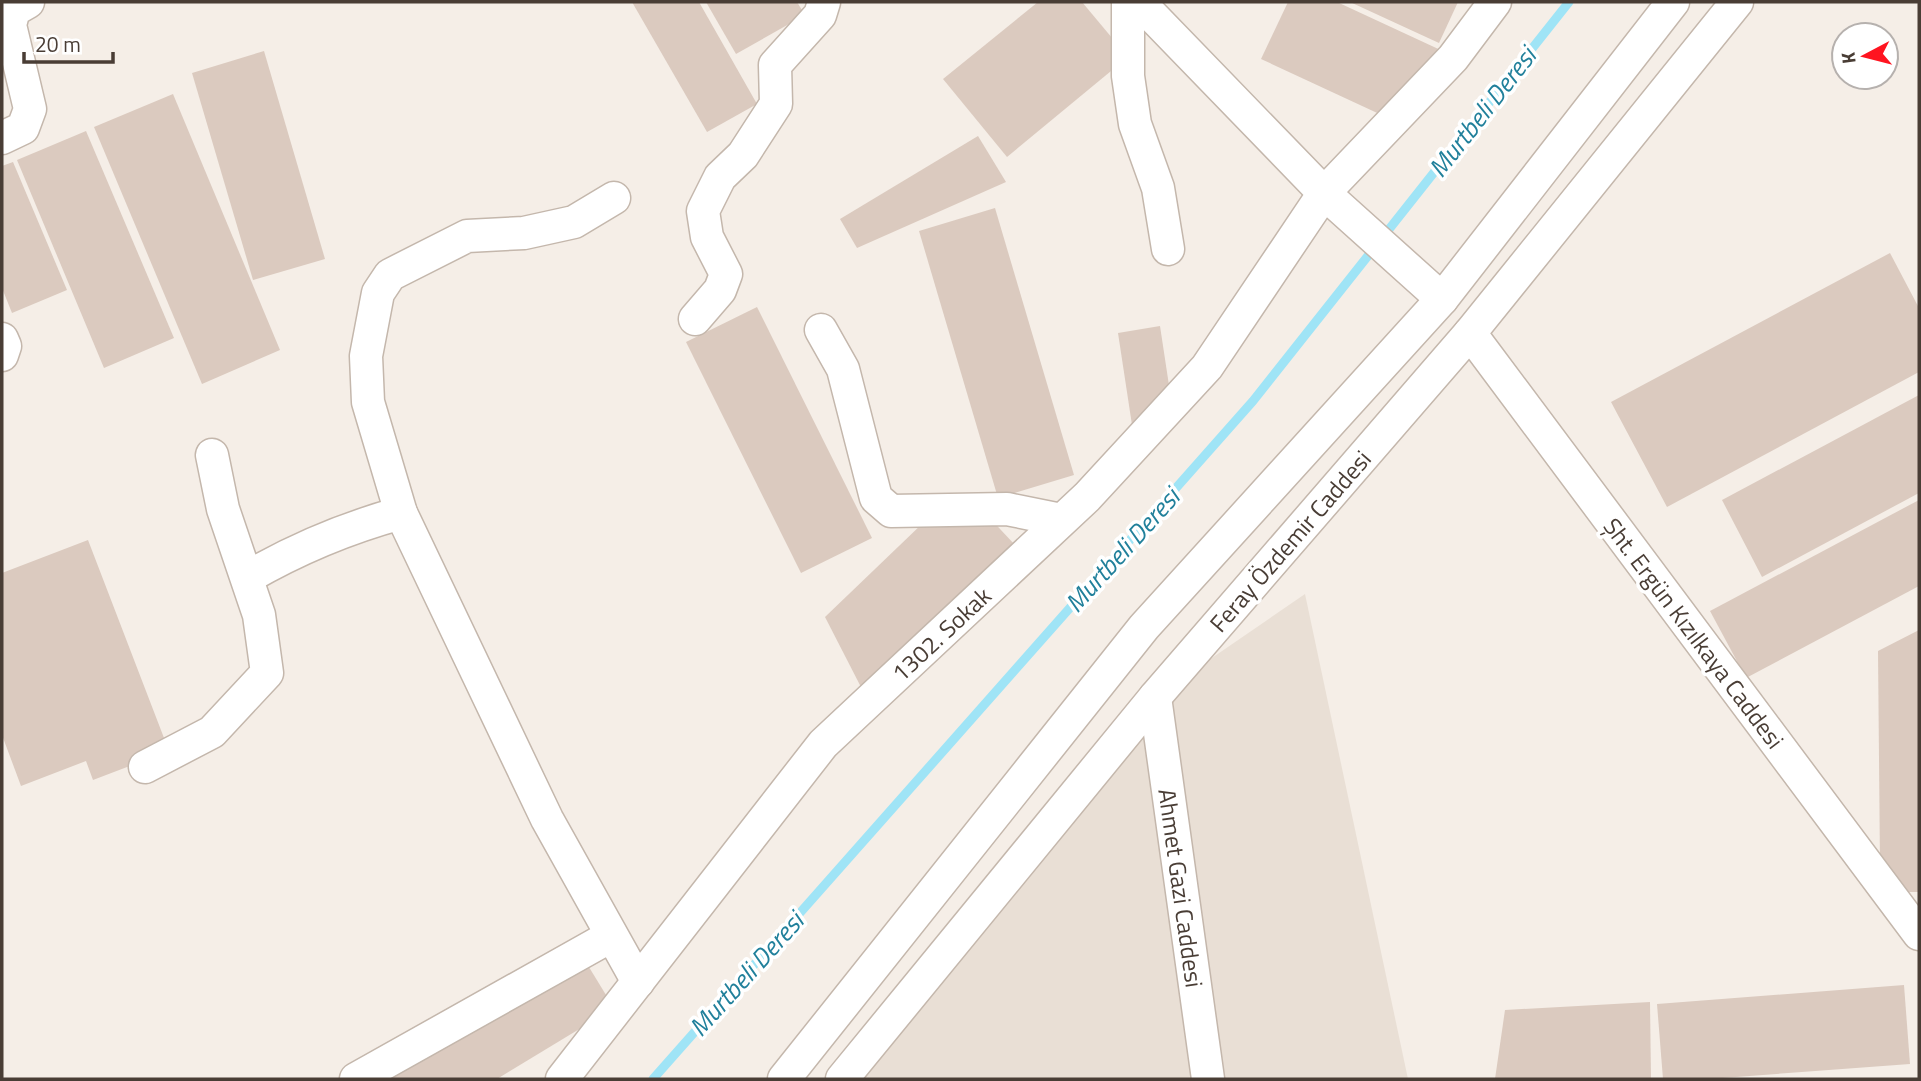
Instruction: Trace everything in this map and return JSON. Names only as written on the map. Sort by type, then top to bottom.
[{"type":"street","points":[[2,138],[23,128],[30,108],[10,25],[14,10],[28,2]]},
{"type":"street","points":[[695,320],[720,290],[726,274],[707,237],[704,211],[720,177],[743,155],[776,104],[775,65],[820,15],[824,2]]},
{"type":"street","points":[[1129,2],[1128,76],[1135,124],[1158,188],[1168,249]]},
{"type":"street","points":[[1139,2],[1324,193],[1443,299]]},
{"type":"street","name":"1302. Sokak","points":[[562,1079],[823,744],[1061,520],[1207,367],[1324,193],[1453,58],[1495,2]]},
{"type":"street","points":[[784,1079],[1144,626],[1443,299],[1673,2]]},
{"type":"street","name":"Feray Özdemir Caddesi","points":[[842,1079],[1155,697],[1470,332],[1737,2]]},
{"type":"street","points":[[1600,94],[1633,131]]},
{"type":"street","points":[[614,198],[574,222],[524,233],[467,236],[390,275],[378,293],[366,356],[368,402],[401,513],[547,819],[638,982]]},
{"type":"street","points":[[821,330],[843,369],[876,498],[891,511],[1007,509],[1061,520]]},
{"type":"street","name":"Şht. Ergün Kızılkaya Caddesi","points":[[1470,332],[1919,934]]},
{"type":"street","points":[[2,339],[5,346],[2,355]]},
{"type":"street","points":[[145,767],[212,732],[267,673],[266,648],[248,577],[223,509],[212,454]]},
{"type":"street","points":[[248,577],[290,553],[349,527],[401,513]]},
{"type":"street","name":"Ahmet Gazi Caddesi","points":[[1155,697],[1208,1079]]},
{"type":"street","points":[[356,1079],[611,936]]},
{"type":"shaded area","points":[[1305,594],[1408,1079],[842,1079],[1155,697]]},
{"type":"building","points":[[632,2],[699,2],[757,104],[707,132]]},
{"type":"building","points":[[706,2],[797,2],[805,15],[736,54]]},
{"type":"building","points":[[1038,2],[1082,2],[1128,57],[1007,157],[943,79]]},
{"type":"building","points":[[1288,2],[1337,2],[1447,53],[1388,118],[1261,59]]},
{"type":"building","points":[[1350,2],[1458,2],[1439,43]]},
{"type":"building","points":[[264,51],[325,259],[253,280],[192,73]]},
{"type":"building","points":[[173,94],[280,350],[202,384],[94,127]]},
{"type":"building","points":[[86,131],[174,338],[104,368],[17,160]]},
{"type":"building","points":[[978,136],[1006,182],[857,248],[840,219]]},
{"type":"building","points":[[13,162],[67,290],[12,313],[2,288],[2,166]]},
{"type":"building","points":[[995,208],[1074,475],[998,498],[919,231]]},
{"type":"building","points":[[1890,253],[1919,308],[1919,372],[1667,507],[1611,402]]},
{"type":"building","points":[[757,307],[872,538],[801,573],[686,342]]},
{"type":"building","points":[[1160,326],[1170,392],[1132,425],[1118,333]]},
{"type":"building","points":[[1919,395],[1919,493],[1762,577],[1722,500]]},
{"type":"building","points":[[1919,500],[1919,586],[1746,678],[1710,611]]},
{"type":"building","points":[[986,514],[1015,545],[863,691],[825,617],[924,522]]},
{"type":"building","points":[[88,540],[169,751],[93,780],[86,761],[21,786],[2,735],[2,573]]},
{"type":"building","points":[[1919,630],[1919,892],[1906,892],[1880,865],[1878,651]]},
{"type":"building","points":[[584,959],[614,1008],[497,1079],[387,1079]]},
{"type":"building","points":[[1904,985],[1910,1064],[1709,1079],[1663,1079],[1657,1004]]},
{"type":"building","points":[[1650,1002],[1651,1079],[1495,1079],[1505,1010]]},
{"type":"waterway","name":"Murtbeli Deresi","points":[[653,1079],[1253,401],[1569,2]]}]
